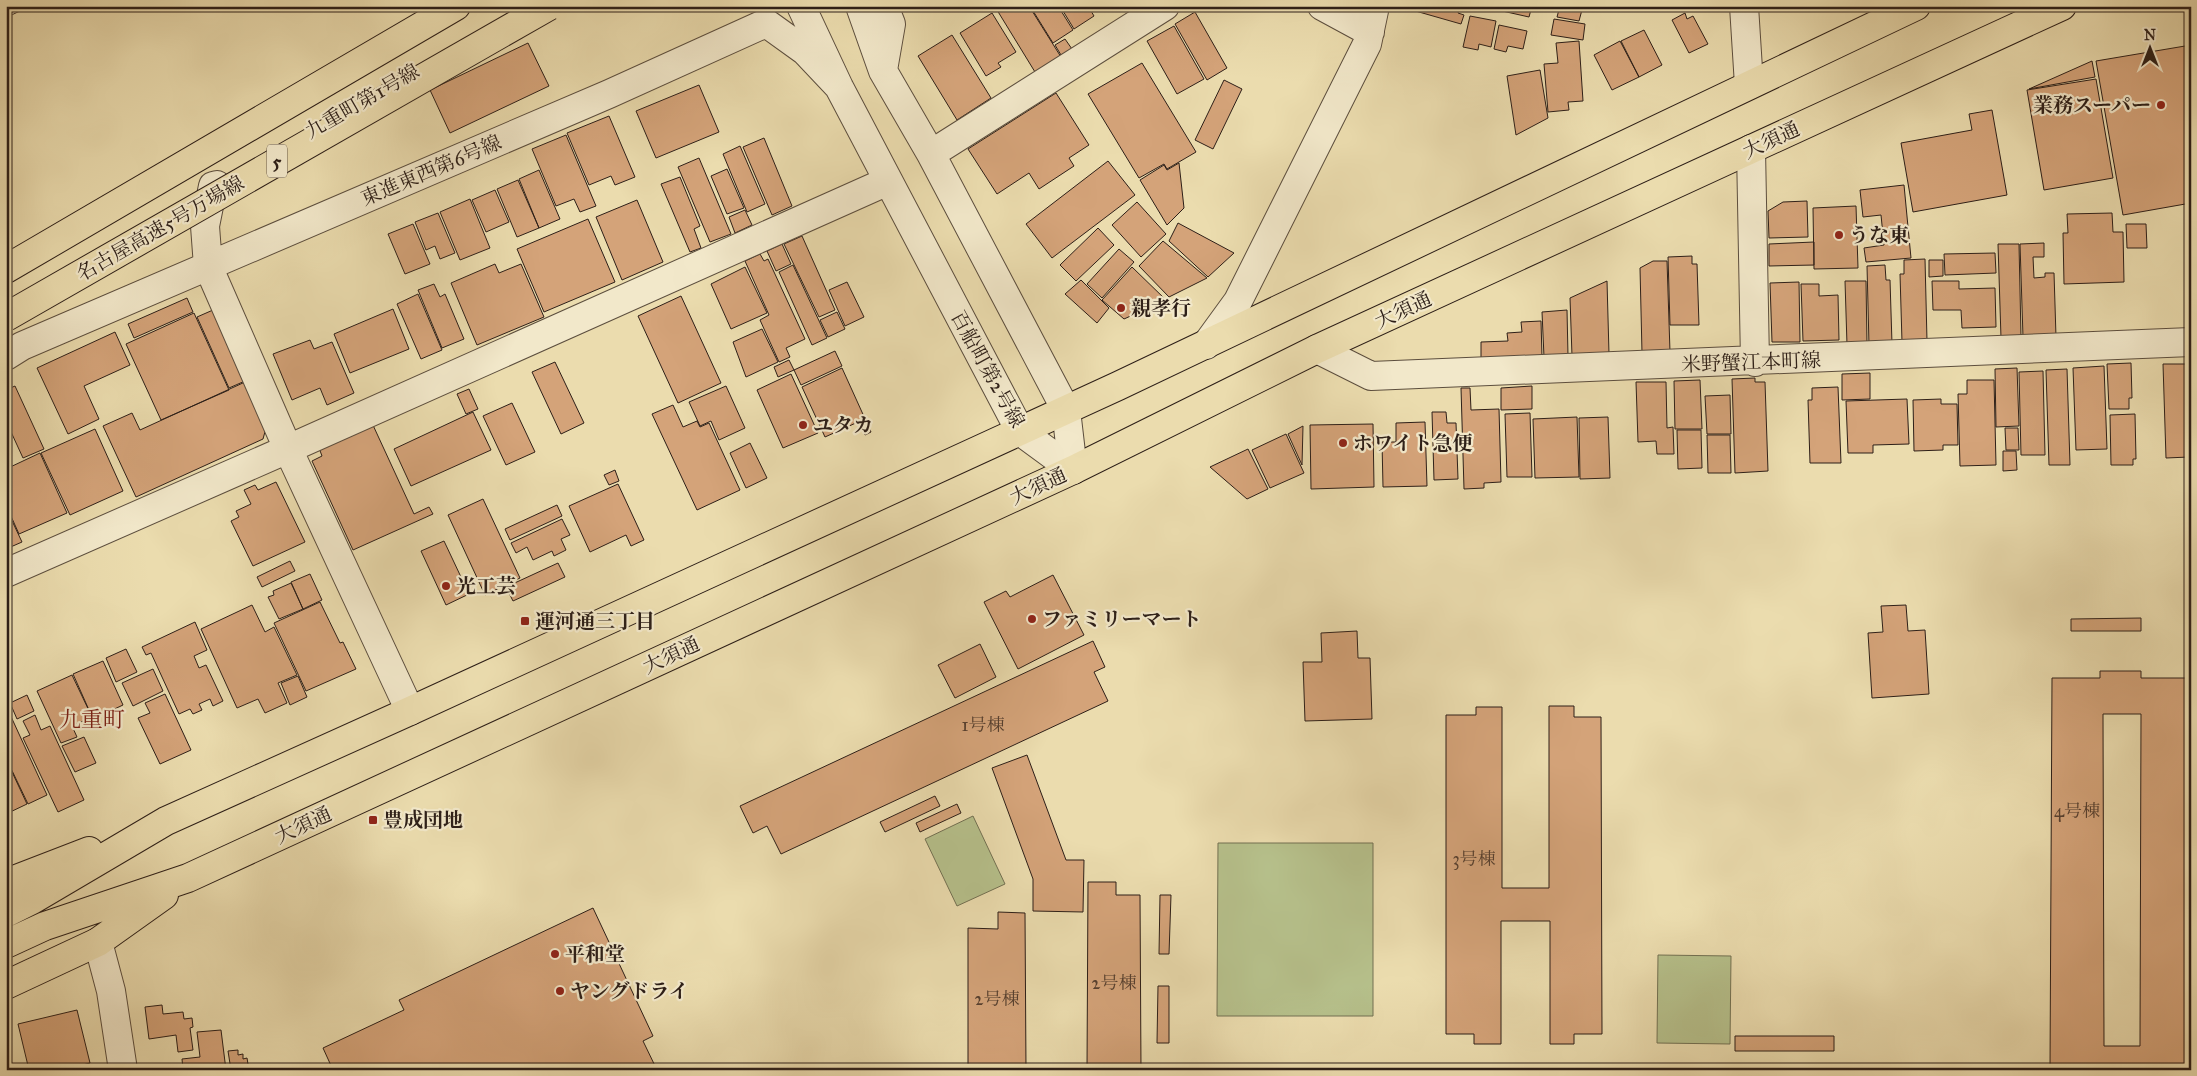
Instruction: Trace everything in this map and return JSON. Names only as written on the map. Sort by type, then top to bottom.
[{"type":"main road","name":"名古屋高速5号万場線","points":[[6,269],[456,6]]},
{"type":"main road","name":"名古屋高速5号万場線","points":[[6,317],[549,6]]},
{"type":"main road","points":[[6,883],[166,821],[1020,432],[1916,6]]},
{"type":"main road","name":"大須通","points":[[6,944],[45,926],[188,878],[1073,470],[1317,349],[2062,6]]},
{"type":"main road","points":[[6,913],[32,900],[166,821]]},
{"type":"main road","points":[[6,985],[98,942],[188,878]]},
{"type":"street","name":"九重町第1号線","points":[[410,711],[288,449],[208,266],[204,226],[214,186],[529,6]]},
{"type":"street","name":"百船町第2号線","points":[[801,6],[839,87],[1020,432],[1073,470]]},
{"type":"street","points":[[860,6],[883,71],[931,154],[1066,410],[1073,470]]},
{"type":"street","points":[[883,71],[891,24],[884,6]]},
{"type":"street","points":[[931,154],[1165,6]]},
{"type":"street","points":[[1206,345],[1238,301],[1368,44],[1373,19],[1322,6]]},
{"type":"street","points":[[1744,6],[1749,85]]},
{"type":"street","name":"東進東西第6号線","points":[[6,356],[22,346],[609,94],[766,23],[804,50],[839,87]]},
{"type":"street","points":[[1751,149],[1755,362]]},
{"type":"street","points":[[6,572],[288,449],[888,181]]},
{"type":"street","name":"米野蟹江本町線","points":[[1317,349],[1371,376],[1755,362],[2191,342]]},
{"type":"street","points":[[98,942],[111,991],[122,1070]]},
{"type":"green space","points":[[973,816],[1005,884],[957,906],[925,839]]},
{"type":"green space","points":[[1218,843],[1373,843],[1373,1016],[1217,1016]]},
{"type":"green space","points":[[1658,955],[1731,956],[1730,1044],[1657,1043]]},
{"type":"building","points":[[1003,6],[1029,6],[1061,57],[1035,72],[997,10]]},
{"type":"building","points":[[1030,6],[1058,6],[1073,30],[1053,43]]},
{"type":"building","points":[[1060,6],[1088,6],[1094,16],[1074,29]]},
{"type":"building","points":[[1398,6],[1460,6],[1458,13],[1464,15],[1461,24]]},
{"type":"building","points":[[1480,6],[1532,6],[1529,17]]},
{"type":"building","points":[[1560,6],[1583,6],[1579,21],[1557,17]]},
{"type":"building","points":[[1195,12],[1227,68],[1207,80],[1175,24]]},
{"type":"building","points":[[992,13],[1016,52],[998,63],[1001,67],[986,76],[960,33]]},
{"type":"building","points":[[1685,13],[1687,19],[1693,16],[1708,44],[1689,53],[1672,20]]},
{"type":"building","points":[[1470,16],[1496,21],[1491,47],[1479,44],[1478,50],[1463,47]]},
{"type":"building","points":[[1554,19],[1585,24],[1583,40],[1551,35]]},
{"type":"building","points":[[1499,25],[1527,31],[1523,49],[1508,46],[1506,52],[1494,49]]},
{"type":"building","points":[[1174,26],[1204,79],[1177,94],[1147,41]]},
{"type":"building","points":[[1644,30],[1662,65],[1639,77],[1621,41]]},
{"type":"building","points":[[952,35],[991,98],[957,120],[918,56]]},
{"type":"building","points":[[1065,39],[1072,49],[1061,55],[1055,45]]},
{"type":"building","points":[[1579,41],[1583,101],[1568,102],[1569,110],[1548,112],[1544,64],[1558,63],[1556,43]]},
{"type":"building","points":[[1620,41],[1639,77],[1612,90],[1594,55]]},
{"type":"building","points":[[528,43],[549,86],[450,133],[430,90]]},
{"type":"building","points":[[2191,45],[2191,203],[2123,215],[2096,61]]},
{"type":"building","points":[[2092,61],[2095,77],[2029,89]]},
{"type":"building","points":[[1142,63],[1196,152],[1167,169],[1164,164],[1139,178],[1088,94]]},
{"type":"building","points":[[1540,70],[1548,118],[1516,135],[1507,76]]},
{"type":"building","points":[[2096,79],[2113,178],[2044,190],[2027,90]]},
{"type":"building","points":[[1224,80],[1242,89],[1213,149],[1195,140]]},
{"type":"building","points":[[699,85],[719,132],[656,158],[636,111]]},
{"type":"building","points":[[1056,93],[1089,145],[1069,158],[1074,166],[1039,189],[1029,173],[997,194],[968,149]]},
{"type":"building","points":[[1992,110],[2007,195],[1913,212],[1901,143],[1972,130],[1969,114]]},
{"type":"building","points":[[609,116],[635,177],[615,185],[611,176],[589,185],[567,133]]},
{"type":"building","points":[[566,135],[596,206],[580,212],[574,199],[556,206],[532,149]]},
{"type":"building","points":[[764,138],[792,206],[772,215],[743,147]]},
{"type":"building","points":[[740,146],[765,204],[747,212],[723,154]]},
{"type":"building","points":[[699,158],[731,234],[710,242],[678,167]]},
{"type":"building","points":[[1108,161],[1135,195],[1052,258],[1026,224]]},
{"type":"building","points":[[1179,163],[1184,208],[1167,225],[1140,180],[1164,165],[1167,170]]},
{"type":"building","points":[[727,169],[744,208],[727,214],[711,176]]},
{"type":"building","points":[[539,170],[560,219],[539,228],[519,179]]},
{"type":"building","points":[[680,177],[700,226],[694,229],[701,248],[690,252],[661,184]]},
{"type":"building","points":[[518,180],[539,228],[517,237],[497,189]]},
{"type":"building","points":[[1904,185],[1911,258],[1866,262],[1864,248],[1884,245],[1881,215],[1863,217],[1860,190]]},
{"type":"building","points":[[495,190],[509,222],[486,232],[472,200]]},
{"type":"building","points":[[470,199],[490,248],[460,260],[440,212]]},
{"type":"building","points":[[637,200],[663,262],[622,280],[596,217]]},
{"type":"building","points":[[1807,201],[1808,237],[1769,238],[1768,211],[1783,202]]},
{"type":"building","points":[[1137,202],[1166,234],[1141,257],[1112,225]]},
{"type":"building","points":[[1856,206],[1858,268],[1814,269],[1813,208]]},
{"type":"building","points":[[745,210],[752,225],[735,233],[729,217]]},
{"type":"building","points":[[438,213],[455,253],[440,259],[435,246],[426,250],[415,222]]},
{"type":"building","points":[[2112,213],[2113,232],[2123,232],[2124,282],[2064,284],[2063,233],[2068,233],[2067,214]]},
{"type":"building","points":[[588,219],[615,282],[544,312],[517,249]]},
{"type":"building","points":[[1178,223],[1234,253],[1208,277],[1169,241]]},
{"type":"building","points":[[413,224],[430,264],[405,274],[388,234]]},
{"type":"building","points":[[2126,224],[2146,224],[2147,248],[2127,248]]},
{"type":"building","points":[[1098,228],[1114,245],[1076,281],[1060,265]]},
{"type":"building","points":[[802,236],[835,310],[819,317],[784,244]]},
{"type":"building","points":[[2186,240],[2191,240],[2191,316],[2187,316]]},
{"type":"building","points":[[1163,241],[1207,278],[1169,297],[1139,266]]},
{"type":"building","points":[[1814,242],[1814,265],[1769,266],[1769,244]]},
{"type":"building","points":[[2044,243],[2044,257],[2033,257],[2034,278],[2045,277],[2045,273],[2054,273],[2056,337],[2023,337],[2020,244]]},
{"type":"building","points":[[782,244],[791,264],[776,271],[767,251]]},
{"type":"building","points":[[1998,244],[2019,244],[2021,337],[2001,338]]},
{"type":"building","points":[[1119,249],[1134,262],[1102,298],[1087,284]]},
{"type":"building","points":[[1995,253],[1996,273],[1945,275],[1944,254]]},
{"type":"building","points":[[760,254],[764,261],[768,259],[805,339],[786,348],[790,357],[779,362],[760,320],[769,315],[745,261]]},
{"type":"building","points":[[1692,256],[1692,264],[1697,264],[1699,325],[1670,325],[1668,257]]},
{"type":"building","points":[[1925,259],[1927,341],[1902,342],[1900,274],[1904,274],[1904,260]]},
{"type":"building","points":[[1929,260],[1943,260],[1943,276],[1929,277]]},
{"type":"building","points":[[1653,261],[1667,261],[1670,352],[1642,353],[1640,268]]},
{"type":"building","points":[[495,264],[499,273],[521,264],[544,317],[477,345],[451,283]]},
{"type":"building","points":[[793,265],[827,338],[812,345],[779,272]]},
{"type":"building","points":[[1885,265],[1886,280],[1890,280],[1892,344],[1869,345],[1867,266]]},
{"type":"building","points":[[745,267],[767,313],[731,329],[711,284]]},
{"type":"building","points":[[1132,267],[1166,300],[1124,319],[1102,300]]},
{"type":"building","points":[[1081,280],[1109,308],[1097,323],[1065,294]]},
{"type":"building","points":[[1607,281],[1609,354],[1572,356],[1570,298]]},
{"type":"building","points":[[1845,281],[1866,281],[1867,345],[1847,345]]},
{"type":"building","points":[[1932,281],[1959,281],[1959,289],[1995,288],[1996,327],[1962,328],[1961,310],[1933,310]]},
{"type":"building","points":[[847,282],[864,317],[845,326],[829,290]]},
{"type":"building","points":[[1799,282],[1800,342],[1772,342],[1770,283]]},
{"type":"building","points":[[434,284],[440,297],[445,294],[464,339],[442,348],[418,290]]},
{"type":"building","points":[[1801,284],[1819,284],[1819,296],[1838,295],[1839,340],[1803,341]]},
{"type":"building","points":[[418,294],[442,350],[421,359],[397,304]]},
{"type":"building","points":[[681,296],[721,383],[678,403],[638,316]]},
{"type":"building","points":[[187,298],[193,312],[134,338],[128,324]]},
{"type":"building","points":[[393,309],[409,349],[350,373],[334,334]]},
{"type":"building","points":[[213,310],[245,381],[229,388],[197,317]]},
{"type":"building","points":[[1567,310],[1568,356],[1544,357],[1542,312]]},
{"type":"building","points":[[837,312],[845,329],[828,337],[820,320]]},
{"type":"building","points":[[194,313],[229,390],[161,420],[126,344]]},
{"type":"building","points":[[1541,321],[1542,357],[1481,359],[1481,342],[1508,341],[1507,333],[1522,332],[1521,322]]},
{"type":"building","points":[[762,329],[778,362],[746,377],[733,342]]},
{"type":"building","points":[[115,332],[130,365],[84,386],[99,419],[68,434],[37,368]]},
{"type":"building","points":[[310,340],[314,349],[332,342],[354,393],[327,405],[320,388],[292,400],[273,354]]},
{"type":"building","points":[[835,351],[842,366],[801,385],[794,370]]},
{"type":"building","points":[[789,360],[794,370],[778,377],[774,367]]},
{"type":"building","points":[[2187,360],[2191,360],[2191,461],[2190,461]]},
{"type":"building","points":[[555,362],[584,423],[561,434],[532,372]]},
{"type":"building","points":[[2131,363],[2132,398],[2129,398],[2129,409],[2109,409],[2107,364]]},
{"type":"building","points":[[2163,364],[2186,364],[2189,457],[2166,458]]},
{"type":"building","points":[[2104,366],[2107,449],[2076,450],[2073,368]]},
{"type":"building","points":[[842,368],[871,432],[865,435],[858,422],[825,437],[802,387]]},
{"type":"building","points":[[2017,368],[2019,426],[1996,427],[1995,369]]},
{"type":"building","points":[[2067,369],[2070,465],[2049,465],[2046,370]]},
{"type":"building","points":[[2043,371],[2045,455],[2021,455],[2019,372]]},
{"type":"building","points":[[1870,373],[1870,399],[1842,400],[1842,374]]},
{"type":"building","points":[[791,374],[818,433],[783,448],[757,390]]},
{"type":"building","points":[[1755,378],[1755,382],[1765,382],[1768,471],[1735,473],[1732,379]]},
{"type":"building","points":[[1700,380],[1702,429],[1675,429],[1674,381]]},
{"type":"building","points":[[1967,380],[1994,380],[1996,465],[1960,466],[1958,394],[1967,394]]},
{"type":"building","points":[[245,382],[266,428],[263,439],[136,497],[103,426],[132,413],[140,430]]},
{"type":"building","points":[[1636,382],[1666,382],[1667,428],[1673,427],[1674,454],[1657,454],[1656,441],[1638,442]]},
{"type":"building","points":[[15,386],[44,449],[23,458],[6,421],[6,390]]},
{"type":"building","points":[[726,386],[745,428],[719,440],[711,421],[700,426],[689,402]]},
{"type":"building","points":[[1532,386],[1532,409],[1501,410],[1501,388]]},
{"type":"building","points":[[1838,387],[1841,463],[1810,463],[1808,400],[1812,400],[1812,388]]},
{"type":"building","points":[[1461,388],[1470,388],[1471,410],[1499,409],[1501,482],[1484,483],[1484,488],[1464,489]]},
{"type":"building","points":[[469,389],[478,409],[466,414],[457,394]]},
{"type":"building","points":[[1730,395],[1731,434],[1707,434],[1705,396]]},
{"type":"building","points":[[1907,399],[1909,444],[1873,445],[1873,453],[1848,453],[1846,401]]},
{"type":"building","points":[[1941,399],[1941,404],[1957,404],[1958,445],[1943,445],[1943,450],[1914,451],[1913,400]]},
{"type":"building","points":[[512,403],[535,452],[506,465],[483,416]]},
{"type":"building","points":[[673,405],[683,427],[697,421],[700,427],[709,423],[740,490],[697,510],[652,414]]},
{"type":"building","points":[[473,412],[491,450],[411,486],[394,449]]},
{"type":"building","points":[[1432,412],[1446,412],[1447,423],[1456,423],[1458,479],[1434,480]]},
{"type":"building","points":[[1530,413],[1532,477],[1507,477],[1505,414]]},
{"type":"building","points":[[2135,414],[2136,459],[2133,459],[2133,465],[2111,465],[2110,415]]},
{"type":"building","points":[[1577,417],[1579,477],[1535,478],[1533,419]]},
{"type":"building","points":[[1608,417],[1610,478],[1580,479],[1579,418]]},
{"type":"building","points":[[1425,422],[1427,486],[1383,487],[1382,442],[1396,442],[1396,423]]},
{"type":"building","points":[[372,423],[414,514],[429,507],[433,514],[353,550],[312,461],[322,456],[319,448]]},
{"type":"building","points":[[1373,424],[1374,487],[1311,489],[1310,425]]},
{"type":"building","points":[[1303,426],[1302,465],[1288,434]]},
{"type":"building","points":[[2005,428],[2018,428],[2019,450],[2006,450]]},
{"type":"building","points":[[95,429],[123,491],[70,515],[41,453]]},
{"type":"building","points":[[1677,430],[1701,430],[1702,468],[1678,469]]},
{"type":"building","points":[[1286,434],[1304,473],[1270,488],[1252,450]]},
{"type":"building","points":[[1707,435],[1730,435],[1731,473],[1708,473]]},
{"type":"building","points":[[750,443],[767,478],[746,488],[730,453]]},
{"type":"building","points":[[1248,449],[1268,489],[1247,499],[1210,467]]},
{"type":"building","points":[[2003,451],[2016,451],[2017,470],[2003,471]]},
{"type":"building","points":[[40,453],[67,513],[19,534],[6,505],[6,469]]},
{"type":"building","points":[[615,470],[619,481],[609,485],[604,475]]},
{"type":"building","points":[[276,482],[305,542],[253,566],[231,521],[239,517],[236,511],[251,504],[244,490],[255,485],[258,490]]},
{"type":"building","points":[[618,484],[644,540],[631,546],[626,535],[590,552],[569,506]]},
{"type":"building","points":[[483,499],[520,578],[485,595],[448,515]]},
{"type":"building","points":[[557,505],[562,516],[510,540],[505,529]]},
{"type":"building","points":[[6,508],[22,542],[6,549]]},
{"type":"building","points":[[562,519],[570,535],[561,539],[566,550],[554,556],[552,551],[533,560],[527,547],[516,553],[511,543]]},
{"type":"building","points":[[444,541],[469,594],[446,605],[421,551]]},
{"type":"building","points":[[290,561],[295,571],[262,587],[257,577]]},
{"type":"building","points":[[558,563],[565,577],[513,601],[506,587]]},
{"type":"building","points":[[310,574],[322,600],[303,609],[291,582]]},
{"type":"building","points":[[1053,575],[1084,635],[1018,669],[984,602],[1006,591],[1010,597]]},
{"type":"building","points":[[291,583],[303,609],[279,619],[268,597],[274,595],[273,591]]},
{"type":"building","points":[[320,602],[340,643],[343,642],[356,669],[306,691],[274,623]]},
{"type":"building","points":[[252,605],[265,632],[274,627],[297,675],[278,683],[287,703],[265,713],[258,699],[237,708],[201,629]]},
{"type":"building","points":[[1906,605],[1908,631],[1925,630],[1929,694],[1872,698],[1868,633],[1883,632],[1881,606]]},
{"type":"building","points":[[2141,618],[2141,631],[2071,631],[2071,619]]},
{"type":"building","points":[[195,622],[207,650],[194,656],[199,668],[206,665],[223,701],[213,706],[210,699],[199,704],[202,710],[193,714],[190,709],[179,714],[151,653],[146,655],[142,647]]},
{"type":"building","points":[[1357,631],[1358,658],[1370,658],[1372,719],[1305,721],[1303,662],[1322,662],[1321,633]]},
{"type":"building","points":[[1093,641],[1105,667],[1094,672],[1108,701],[781,854],[767,826],[753,833],[740,806]]},
{"type":"building","points":[[980,644],[996,677],[955,698],[938,665]]},
{"type":"building","points":[[126,649],[137,672],[116,682],[106,658]]},
{"type":"building","points":[[103,661],[123,705],[93,719],[73,674]]},
{"type":"building","points":[[153,669],[163,691],[133,706],[122,683]]},
{"type":"building","points":[[2100,671],[2141,671],[2141,678],[2191,678],[2191,1070],[2050,1070],[2052,678],[2100,678]],"holes":[[[2103,714],[2141,714],[2140,1046],[2104,1046]]]},
{"type":"building","points":[[72,675],[92,717],[72,726],[77,737],[61,743],[37,691]]},
{"type":"building","points":[[298,676],[307,697],[290,705],[281,683]]},
{"type":"building","points":[[165,694],[191,750],[160,764],[138,718],[150,713],[145,703]]},
{"type":"building","points":[[27,695],[34,711],[17,719],[10,703]]},
{"type":"building","points":[[1549,706],[1574,706],[1574,717],[1601,717],[1602,1034],[1574,1034],[1574,1044],[1550,1044],[1550,921],[1501,921],[1501,1044],[1474,1044],[1474,1034],[1446,1034],[1446,715],[1476,715],[1476,707],[1502,707],[1502,888],[1549,888]]},
{"type":"building","points":[[8,710],[47,795],[28,804],[6,758]]},
{"type":"building","points":[[35,715],[41,730],[50,726],[84,800],[58,812],[23,738],[30,735],[23,721]]},
{"type":"building","points":[[84,737],[96,763],[75,772],[62,746]]},
{"type":"building","points":[[1027,755],[1066,860],[1084,860],[1083,912],[1033,911],[1033,879],[992,768]]},
{"type":"building","points":[[6,759],[27,804],[6,814]]},
{"type":"building","points":[[935,796],[940,806],[885,832],[880,822]]},
{"type":"building","points":[[957,804],[961,813],[920,832],[916,823]]},
{"type":"building","points":[[1088,882],[1116,882],[1116,895],[1140,895],[1141,1070],[1087,1070]]},
{"type":"building","points":[[1160,895],[1171,895],[1169,954],[1159,954]]},
{"type":"building","name":"平和堂","points":[[593,908],[653,1036],[643,1041],[657,1070],[333,1070],[323,1048],[404,1010],[399,1000]]},
{"type":"building","points":[[998,912],[1025,913],[1026,1070],[968,1070],[968,928],[998,929]]},
{"type":"building","points":[[1158,986],[1169,986],[1169,1043],[1157,1043]]},
{"type":"building","points":[[162,1005],[163,1014],[183,1012],[184,1019],[192,1018],[193,1027],[190,1028],[193,1050],[178,1052],[176,1035],[149,1039],[145,1007]]},
{"type":"building","points":[[77,1010],[90,1063],[64,1070],[29,1070],[18,1024]]},
{"type":"building","points":[[221,1030],[226,1070],[183,1070],[182,1059],[200,1057],[197,1032]]},
{"type":"building","points":[[1735,1036],[1834,1036],[1834,1051],[1735,1051]]},
{"type":"building","points":[[238,1050],[238,1055],[243,1054],[243,1059],[247,1058],[249,1070],[231,1070],[228,1051]]},
{"type":"railway","points":[[6,15],[25,6]]},
{"type":"place","name":"業務スーパー","points":[[2161,105]]},
{"type":"place","name":"うな東","points":[[1839,235]]},
{"type":"place","name":"親孝行","points":[[1121,308]]},
{"type":"place","name":"ユタカ","points":[[803,425]]},
{"type":"place","name":"ホワイト急便","points":[[1343,443]]},
{"type":"place","name":"光工芸","points":[[446,586]]},
{"type":"place","name":"ファミリーマート","points":[[1032,619]]},
{"type":"place","name":"運河通三丁目","points":[[525,621]]},
{"type":"place","name":"豊成団地","points":[[373,820]]},
{"type":"place","name":"平和堂","points":[[555,954]]},
{"type":"place","name":"ヤングドライ","points":[[560,991]]},
{"type":"district","name":"九重町","points":[[92,719]]}]
